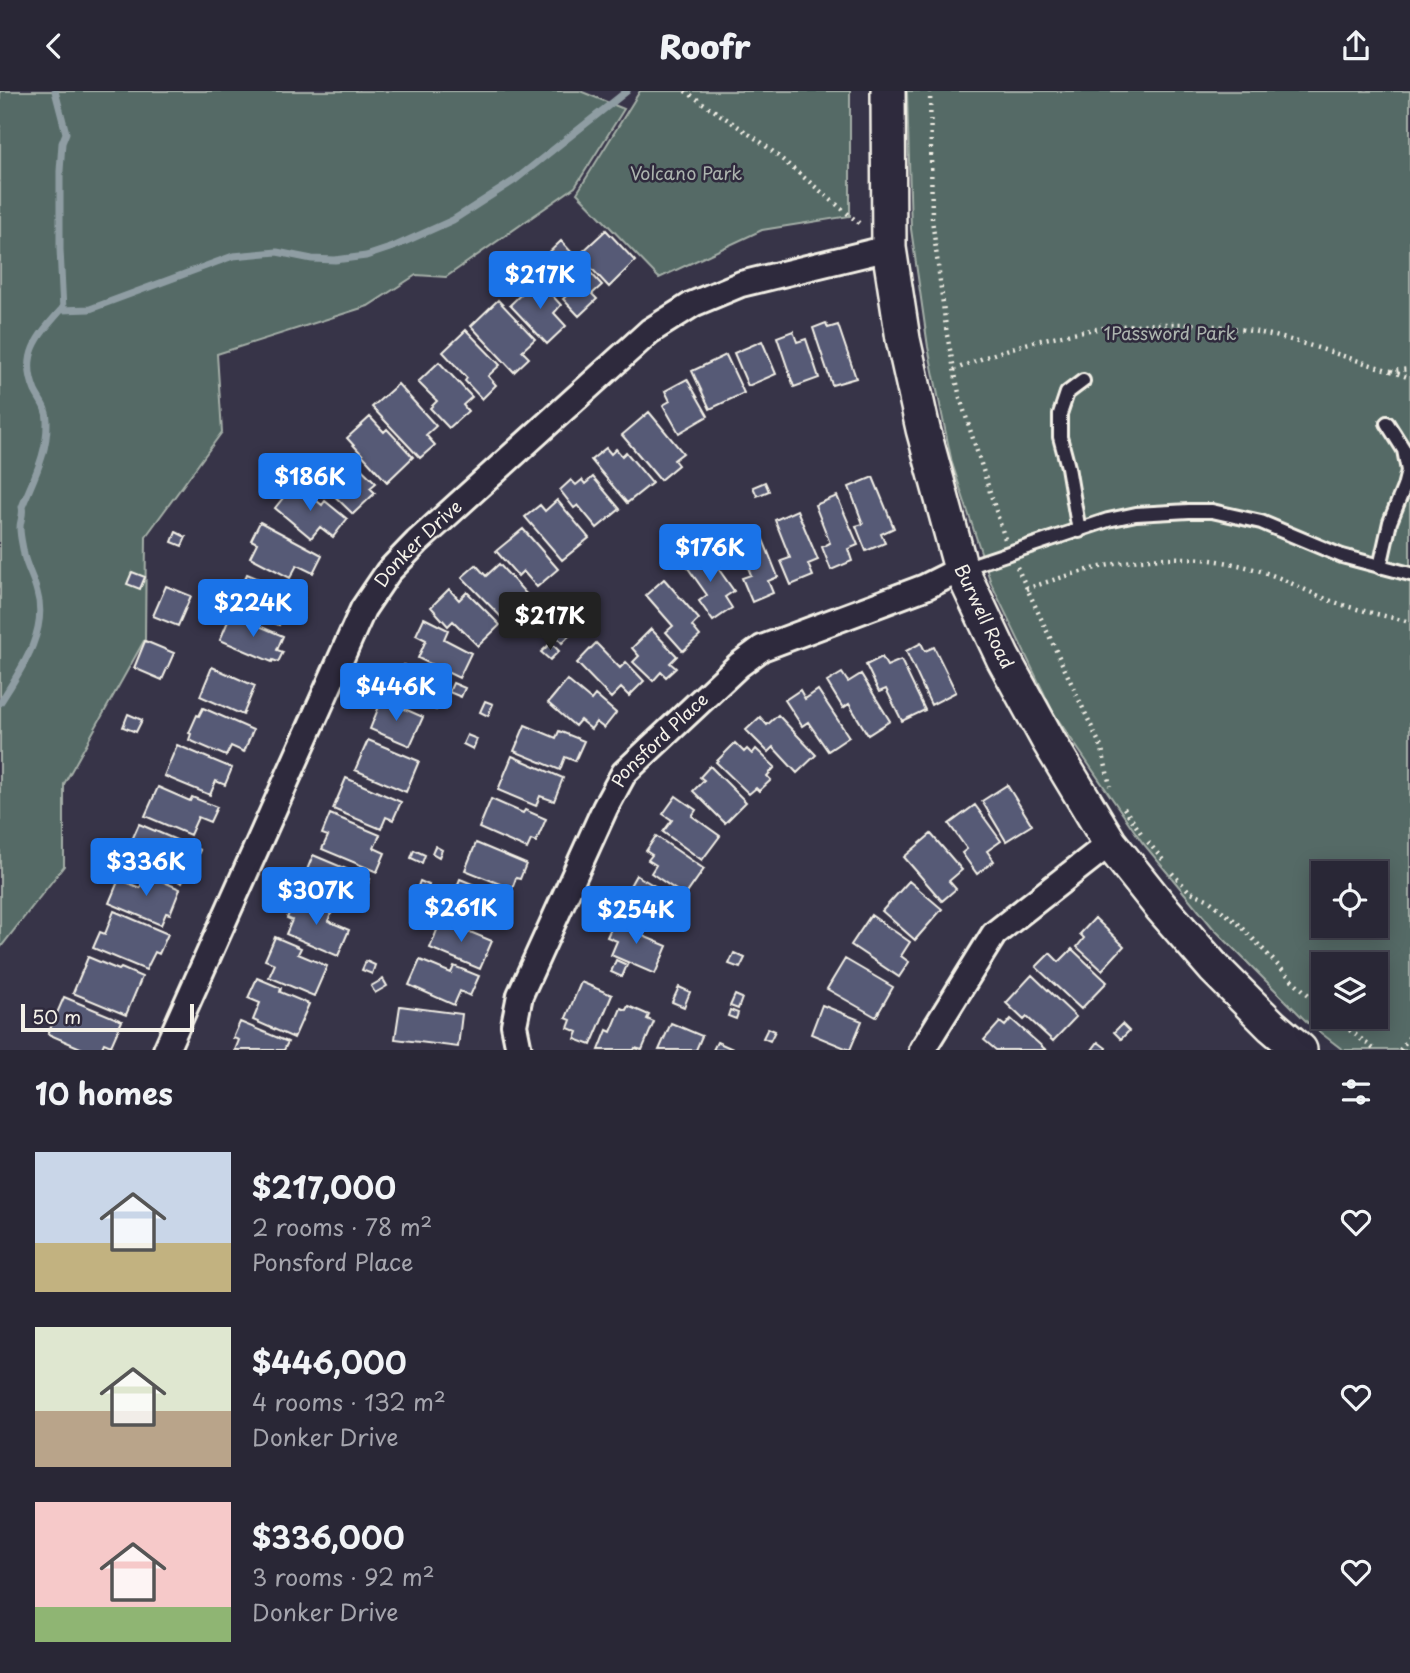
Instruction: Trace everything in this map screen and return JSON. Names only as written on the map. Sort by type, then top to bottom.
[{"type":"main road","name":"Burwell Road","points":[[888,91],[889,248],[903,339],[961,569],[1003,659],[1110,843],[1214,968],[1300,1050]]},
{"type":"street","name":"Donker Drive","points":[[166,1050],[363,609],[388,572],[506,459],[650,331],[693,304],[741,284],[889,248]]},
{"type":"street","name":"Ponsford Place","points":[[519,1050],[514,1025],[520,995],[605,808],[624,773],[739,665],[762,648],[925,587],[961,569]]},
{"type":"street","points":[[922,1050],[994,934],[1110,843]]},
{"type":"lane","points":[[1079,531],[1060,437],[1060,414],[1066,393],[1083,381]]},
{"type":"lane","points":[[1380,567],[1390,521],[1408,471],[1404,450],[1387,423]]},
{"type":"lane","points":[[961,569],[1108,520],[1136,514],[1212,511],[1261,522],[1342,556],[1410,574]]},
{"type":"path","points":[[685,91],[761,142],[859,223]]},
{"type":"path","points":[[930,91],[932,219],[954,370],[977,454],[1011,552],[1102,749],[1111,790]]},
{"type":"path","points":[[954,370],[1011,349],[1085,331],[1106,327],[1189,324],[1257,332],[1410,379]]},
{"type":"path","points":[[1391,371],[1410,369]]},
{"type":"path","points":[[1026,589],[1096,566],[1139,559],[1181,557],[1259,570],[1336,603],[1410,622]]},
{"type":"path","points":[[1119,801],[1163,861]]},
{"type":"path","points":[[1171,871],[1189,891],[1207,899],[1240,925],[1311,997]]},
{"type":"path","points":[[1348,1029],[1375,1050]]},
{"type":"path","points":[[1400,1050],[1410,1035]]},
{"type":"green space","points":[[0,91],[580,91],[624,109],[575,187],[446,277],[416,275],[368,306],[217,354],[222,432],[146,536],[145,639],[64,784],[64,866],[0,948]]},
{"type":"green space","name":"Volcano Park","points":[[640,91],[850,91],[850,216],[762,230],[659,278],[577,193]]},
{"type":"green space","name":"1Password Park","points":[[907,91],[1410,91],[1410,1050],[1343,1050],[1316,1029],[1388,1029],[1388,952],[1311,952],[1311,1025],[1213,928],[1142,842],[1054,714],[991,583],[952,463],[928,347],[911,229]]},
{"type":"building","points":[[606,230],[635,261],[609,287],[579,255]]},
{"type":"building","points":[[561,241],[602,285],[592,294],[597,299],[579,316],[563,299],[569,293],[539,262]]},
{"type":"building","points":[[537,279],[561,305],[554,313],[566,326],[547,344],[510,305]]},
{"type":"building","points":[[498,300],[535,339],[522,351],[529,358],[514,372],[471,326]]},
{"type":"building","points":[[826,323],[828,328],[838,325],[856,378],[832,385],[813,328]]},
{"type":"building","points":[[466,330],[500,365],[488,376],[496,385],[482,399],[443,352]]},
{"type":"building","points":[[793,331],[797,342],[806,339],[819,378],[794,387],[777,337]]},
{"type":"building","points":[[762,341],[776,374],[748,386],[734,353]]},
{"type":"building","points":[[726,355],[744,393],[710,409],[692,371]]},
{"type":"building","points":[[439,362],[472,397],[463,405],[468,411],[449,428],[430,408],[437,401],[418,382]]},
{"type":"building","points":[[687,379],[708,416],[679,433],[663,405],[670,401],[665,391]]},
{"type":"building","points":[[398,384],[436,426],[426,435],[435,445],[420,458],[372,407]]},
{"type":"building","points":[[649,412],[683,453],[674,460],[678,465],[660,480],[622,435]]},
{"type":"building","points":[[370,417],[384,432],[387,429],[413,457],[387,482],[347,438]]},
{"type":"building","points":[[606,448],[611,454],[616,449],[622,456],[626,452],[652,483],[627,503],[591,460]]},
{"type":"building","points":[[349,457],[376,483],[370,488],[375,493],[353,514],[312,474],[327,460],[337,470]]},
{"type":"building","points":[[593,477],[620,509],[597,528],[578,505],[574,508],[560,490],[571,480],[576,485],[582,480],[585,484]]},
{"type":"building","points":[[873,477],[894,528],[881,534],[885,543],[866,551],[856,526],[863,524],[849,487]]},
{"type":"building","points":[[765,482],[769,491],[757,496],[753,487]]},
{"type":"building","points":[[295,483],[322,505],[325,501],[347,519],[333,537],[320,527],[311,538],[275,508]]},
{"type":"building","points":[[837,496],[858,545],[848,549],[852,561],[831,570],[822,547],[830,543],[815,505]]},
{"type":"building","points":[[557,500],[589,538],[562,560],[525,517],[540,505],[545,511]]},
{"type":"building","points":[[797,510],[818,560],[808,564],[813,576],[791,585],[781,561],[790,558],[775,520]]},
{"type":"building","points":[[260,522],[322,555],[313,573],[297,565],[290,578],[250,557],[257,543],[251,540]]},
{"type":"building","points":[[758,527],[778,577],[768,581],[773,593],[752,602],[742,578],[751,575],[736,537]]},
{"type":"building","points":[[523,529],[558,569],[537,587],[523,571],[518,576],[496,551]]},
{"type":"building","points":[[176,532],[186,537],[182,546],[172,542]]},
{"type":"building","points":[[703,547],[734,591],[725,597],[732,608],[713,621],[699,601],[707,595],[683,561]]},
{"type":"building","points":[[499,564],[529,597],[503,619],[462,577],[476,565],[486,576]]},
{"type":"building","points":[[132,572],[145,577],[140,589],[127,584]]},
{"type":"building","points":[[247,574],[304,598],[297,615],[286,610],[279,625],[233,606]]},
{"type":"building","points":[[664,579],[699,619],[692,626],[700,636],[683,651],[666,632],[673,626],[646,595]]},
{"type":"building","points":[[166,586],[191,596],[178,626],[153,616]]},
{"type":"building","points":[[449,589],[459,600],[467,592],[500,625],[478,646],[453,621],[448,626],[431,607]]},
{"type":"building","points":[[231,614],[283,636],[277,650],[283,652],[278,662],[272,662],[220,640]]},
{"type":"building","points":[[424,618],[448,630],[444,639],[471,653],[459,678],[418,658],[426,640],[416,635]]},
{"type":"building","points":[[563,629],[569,636],[562,643],[556,636]]},
{"type":"building","points":[[651,629],[677,656],[670,663],[676,668],[666,677],[661,672],[653,681],[633,662],[639,656],[632,648]]},
{"type":"building","points":[[145,641],[174,653],[162,680],[134,668]]},
{"type":"building","points":[[551,643],[559,651],[550,660],[541,652]]},
{"type":"building","points":[[596,643],[620,668],[626,662],[644,681],[629,696],[621,688],[611,698],[577,663]]},
{"type":"building","points":[[921,643],[925,651],[934,647],[956,692],[931,705],[906,651]]},
{"type":"building","points":[[882,657],[887,666],[901,660],[925,710],[902,721],[886,689],[879,692],[866,665]]},
{"type":"building","points":[[404,665],[447,683],[436,710],[392,692]]},
{"type":"building","points":[[212,667],[255,686],[243,715],[200,696]]},
{"type":"building","points":[[842,673],[848,682],[861,674],[890,721],[868,735],[849,704],[843,708],[827,682]]},
{"type":"building","points":[[567,680],[591,700],[595,695],[616,713],[604,728],[596,722],[591,729],[580,720],[575,726],[548,703]]},
{"type":"building","points":[[453,683],[465,688],[461,697],[449,692]]},
{"type":"building","points":[[800,690],[805,699],[818,690],[849,737],[828,751],[808,722],[802,726],[785,700]]},
{"type":"building","points":[[382,699],[423,717],[410,746],[370,729]]},
{"type":"building","points":[[485,701],[493,704],[488,716],[480,712]]},
{"type":"building","points":[[203,708],[253,730],[244,752],[231,746],[226,756],[189,740],[189,733]]},
{"type":"building","points":[[128,714],[142,720],[136,732],[123,727]]},
{"type":"building","points":[[778,715],[816,755],[797,773],[773,747],[768,752],[746,730],[760,717],[767,725]]},
{"type":"building","points":[[525,725],[556,738],[559,731],[584,741],[575,761],[565,757],[560,770],[514,751]]},
{"type":"building","points":[[467,735],[477,739],[473,749],[463,744]]},
{"type":"building","points":[[368,740],[419,761],[406,792],[355,770]]},
{"type":"building","points":[[735,743],[744,752],[747,749],[752,754],[756,749],[775,767],[767,776],[771,780],[759,791],[756,788],[749,794],[716,762]]},
{"type":"building","points":[[177,745],[232,768],[225,785],[216,781],[210,795],[164,776]]},
{"type":"building","points":[[512,756],[563,778],[554,801],[540,796],[536,806],[498,790]]},
{"type":"building","points":[[710,766],[746,802],[725,823],[693,791],[704,780],[700,777]]},
{"type":"building","points":[[346,778],[401,802],[393,820],[386,817],[381,829],[333,809]]},
{"type":"building","points":[[1007,785],[1032,825],[1006,841],[982,801]]},
{"type":"building","points":[[158,787],[190,801],[192,797],[217,807],[210,822],[198,817],[190,835],[145,816]]},
{"type":"building","points":[[676,796],[696,810],[692,816],[720,836],[702,860],[663,832],[672,820],[663,814]]},
{"type":"building","points":[[491,799],[523,813],[525,810],[546,819],[536,842],[531,840],[527,849],[479,828]]},
{"type":"building","points":[[975,805],[1001,841],[987,851],[994,861],[977,874],[962,853],[967,849],[949,824]]},
{"type":"building","points":[[330,814],[380,835],[374,848],[385,853],[377,872],[322,849],[328,836],[322,834]]},
{"type":"building","points":[[139,824],[200,850],[191,871],[188,870],[182,883],[124,858]]},
{"type":"building","points":[[931,834],[962,870],[949,881],[956,889],[942,901],[904,857]]},
{"type":"building","points":[[656,836],[704,869],[685,896],[651,873],[656,865],[648,860],[652,855],[646,851]]},
{"type":"building","points":[[476,843],[526,864],[512,889],[465,870]]},
{"type":"building","points":[[435,846],[442,850],[439,857],[432,853]]},
{"type":"building","points":[[414,850],[425,855],[422,863],[411,858]]},
{"type":"building","points":[[313,855],[370,879],[357,910],[306,889],[311,877],[305,875]]},
{"type":"building","points":[[146,874],[180,889],[170,914],[166,913],[161,925],[109,903],[119,879],[140,888]]},
{"type":"building","points":[[636,875],[672,896],[653,927],[621,908]]},
{"type":"building","points":[[460,879],[509,899],[498,927],[449,906]]},
{"type":"building","points":[[420,881],[429,885],[424,898],[415,894]]},
{"type":"building","points":[[909,881],[942,909],[915,940],[882,911]]},
{"type":"building","points":[[296,897],[332,912],[328,921],[349,930],[338,956],[286,934],[292,920],[287,918]]},
{"type":"building","points":[[114,911],[168,934],[159,954],[155,952],[146,970],[93,948],[100,932],[105,934]]},
{"type":"building","points":[[457,915],[469,920],[466,927],[454,922]]},
{"type":"building","points":[[871,915],[910,942],[901,956],[909,962],[899,977],[851,945]]},
{"type":"building","points":[[616,917],[639,926],[636,933],[667,946],[655,974],[611,955],[617,941],[607,937]]},
{"type":"building","points":[[1095,918],[1124,946],[1102,970],[1077,947],[1084,938],[1080,934]]},
{"type":"building","points":[[441,920],[492,941],[480,969],[430,948]]},
{"type":"building","points":[[275,937],[301,948],[298,954],[327,966],[314,996],[269,977],[275,964],[265,960]]},
{"type":"building","points":[[1072,949],[1107,982],[1081,1009],[1036,967],[1050,953],[1059,962]]},
{"type":"building","points":[[734,953],[745,958],[740,968],[729,964]]},
{"type":"building","points":[[88,957],[142,977],[126,1015],[73,993]]},
{"type":"building","points":[[845,959],[893,987],[876,1017],[827,989]]},
{"type":"building","points":[[420,960],[451,973],[454,966],[479,976],[470,996],[460,991],[454,1005],[409,985]]},
{"type":"building","points":[[616,960],[627,965],[622,977],[611,972]]},
{"type":"building","points":[[366,961],[375,965],[372,974],[362,970]]},
{"type":"building","points":[[1032,975],[1076,1017],[1053,1041],[1027,1017],[1024,1020],[1006,1003]]},
{"type":"building","points":[[257,978],[281,988],[280,992],[309,1004],[294,1038],[253,1020],[260,1003],[248,998]]},
{"type":"building","points":[[383,979],[387,986],[375,993],[371,986]]},
{"type":"building","points":[[581,982],[612,995],[591,1045],[575,1039],[578,1032],[568,1028],[571,1020],[566,1018]]},
{"type":"building","points":[[679,987],[690,992],[684,1007],[672,1002]]},
{"type":"building","points":[[735,995],[742,998],[738,1009],[730,1006]]},
{"type":"building","points":[[64,997],[122,1021],[111,1046],[104,1043],[101,1050],[85,1050],[48,1034]]},
{"type":"building","points":[[822,1005],[862,1021],[850,1050],[811,1034]]},
{"type":"building","points":[[400,1006],[462,1014],[458,1047],[395,1039]]},
{"type":"building","points":[[628,1006],[649,1015],[647,1019],[654,1022],[642,1050],[599,1050],[607,1030],[611,1032],[621,1008],[626,1010]]},
{"type":"building","points":[[730,1010],[738,1013],[736,1019],[728,1016]]},
{"type":"building","points":[[1011,1019],[1046,1050],[996,1050],[984,1040],[1000,1022],[1005,1026]]},
{"type":"building","points":[[240,1022],[288,1042],[284,1050],[235,1050],[239,1040],[233,1038]]},
{"type":"building","points":[[671,1023],[702,1036],[696,1050],[659,1050]]},
{"type":"building","points":[[1122,1024],[1129,1031],[1121,1039],[1114,1032]]},
{"type":"building","points":[[768,1028],[775,1031],[770,1041],[763,1038]]},
{"type":"building","points":[[717,1042],[735,1050],[713,1050]]},
{"type":"building","points":[[1098,1042],[1106,1048],[1105,1050],[1092,1050]]},
{"type":"waterway","points":[[55,91],[66,133],[62,143],[60,171],[63,310]]},
{"type":"waterway","points":[[0,703],[30,650],[39,621],[37,592],[24,555],[20,528],[22,507],[39,465],[47,432],[46,412],[35,391],[30,367],[34,347],[61,310],[90,309],[233,256],[277,252],[312,259],[335,260],[366,256],[393,247],[453,220],[515,180],[627,91]]}]
